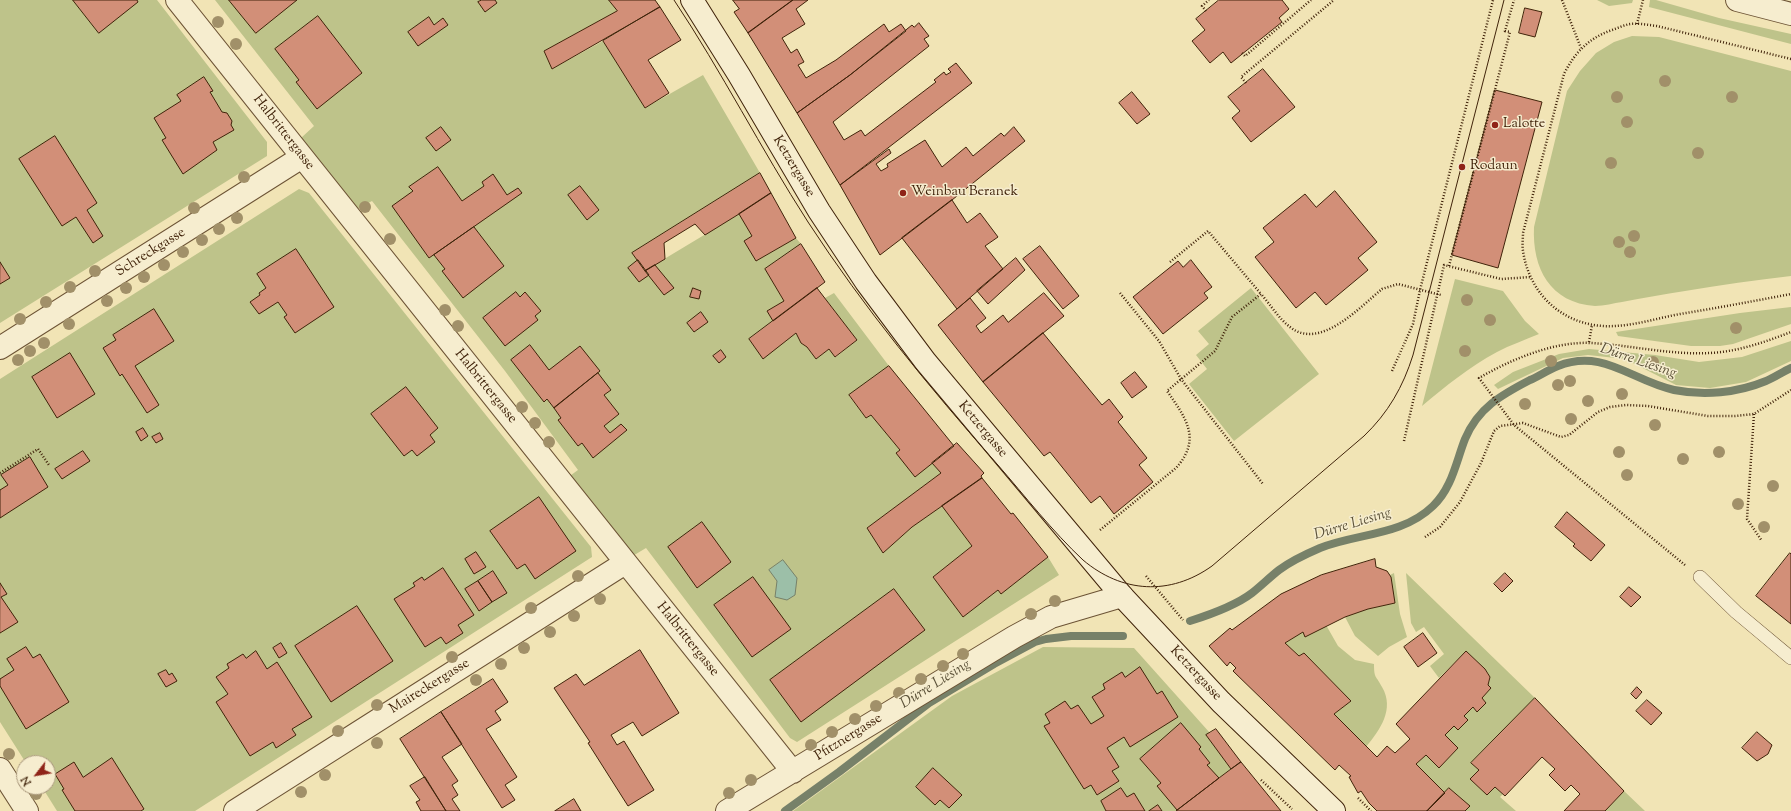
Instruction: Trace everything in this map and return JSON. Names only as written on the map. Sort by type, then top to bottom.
[{"type":"street","name":"Halbrittergasse","points":[[178,0],[793,772]]},
{"type":"street","name":"Ketzergasse","points":[[692,0],[739,74],[819,211],[866,282],[926,361],[1122,596],[1221,702],[1334,811]]},
{"type":"street","points":[[1737,0],[1791,14]]},
{"type":"street","name":"Schreckgasse","points":[[0,348],[302,157]]},
{"type":"street","name":"Maireckergasse","points":[[235,811],[625,563]]},
{"type":"street","name":"Pfitznergasse","points":[[727,811],[1014,637],[1051,617],[1122,596]]},
{"type":"street","points":[[0,769],[27,811]]},
{"type":"lane","points":[[1700,577],[1736,612],[1791,658]]},
{"type":"path","points":[[1206,11],[1202,6],[1210,0]]},
{"type":"path","points":[[1242,53],[1245,56],[1311,0]]},
{"type":"path","points":[[1246,83],[1241,77],[1261,62],[1334,0]]},
{"type":"path","points":[[1392,372],[1413,324],[1420,290],[1493,0]]},
{"type":"path","points":[[1449,266],[1510,32],[1506,31],[1514,0]]},
{"type":"path","points":[[1562,0],[1581,48]]},
{"type":"path","points":[[1638,24],[1643,0]]},
{"type":"path","points":[[1791,59],[1657,26],[1627,24],[1601,34],[1581,48],[1571,60],[1564,74],[1523,233],[1523,251],[1531,277],[1546,300],[1559,311],[1581,323],[1613,327],[1630,325],[1665,317],[1791,294]]},
{"type":"path","points":[[1170,262],[1208,231],[1289,327],[1298,332],[1309,334],[1325,331],[1334,327],[1382,289],[1390,285],[1398,284],[1441,295]]},
{"type":"path","points":[[1404,441],[1442,267],[1444,265],[1449,266],[1501,280],[1531,277]]},
{"type":"path","points":[[1120,293],[1159,341],[1181,379],[1263,484]]},
{"type":"path","points":[[1079,546],[1176,468],[1185,458],[1190,446],[1190,430],[1184,415],[1167,391],[1215,350],[1232,317],[1261,294]]},
{"type":"path","points":[[1590,342],[1592,325]]},
{"type":"path","points":[[1700,577],[1514,425],[1507,413],[1479,378],[1505,363],[1534,352],[1567,345],[1590,342],[1709,354],[1730,351],[1791,332]]},
{"type":"path","points":[[1425,537],[1440,527],[1460,502],[1481,463],[1494,431],[1500,426],[1523,423],[1561,437],[1569,435],[1598,412],[1610,407],[1626,405],[1648,406],[1708,416],[1754,414],[1791,390]]},
{"type":"path","points":[[1754,414],[1747,519],[1762,541]]},
{"type":"path","points":[[0,473],[38,449],[49,465]]},
{"type":"path","points":[[1146,576],[1171,607]]},
{"type":"path","points":[[1260,778],[1294,811]]},
{"type":"green space","points":[[0,0],[157,0],[267,142],[267,156],[0,323]]},
{"type":"green space","points":[[215,0],[609,0],[617,11],[544,51],[552,69],[603,41],[645,108],[703,75],[760,173],[632,253],[646,270],[739,214],[752,236],[744,241],[756,261],[796,238],[801,244],[765,269],[784,301],[767,311],[773,321],[749,339],[763,358],[796,333],[801,343],[807,347],[816,359],[829,349],[836,357],[857,340],[825,298],[834,293],[889,366],[849,396],[866,418],[871,415],[900,450],[896,453],[932,463],[941,473],[867,528],[883,553],[912,527],[942,506],[972,546],[933,577],[963,617],[998,590],[1001,594],[1048,557],[1059,575],[797,742],[790,738],[646,548],[631,557],[567,478],[578,470],[505,371],[372,201],[355,210],[301,138],[314,126]]},
{"type":"green space","points":[[1597,0],[1633,0],[1632,3],[1609,6]]},
{"type":"green space","points":[[1650,0],[1656,0],[1719,18],[1791,34],[1791,44],[1649,7]]},
{"type":"green space","points":[[1632,36],[1659,37],[1791,71],[1791,276],[1711,287],[1595,306],[1579,303],[1566,298],[1555,290],[1547,281],[1536,256],[1534,227],[1567,91],[1580,71],[1596,53],[1614,42]]},
{"type":"green space","points":[[299,189],[309,193],[591,547],[592,557],[195,811],[57,811],[47,795],[56,795],[56,755],[21,755],[0,722],[0,379]]},
{"type":"green space","points":[[1455,279],[1503,291],[1525,321],[1539,334],[1507,347],[1477,364],[1422,406]]},
{"type":"green space","points":[[1251,288],[1319,374],[1234,441],[1189,384],[1207,369],[1196,355],[1209,344],[1198,331]]},
{"type":"green space","points":[[1791,307],[1791,324],[1733,344],[1720,346],[1691,346],[1618,336],[1616,332],[1740,313]]},
{"type":"green space","points":[[1791,341],[1791,361],[1746,382],[1710,388],[1676,385],[1625,359],[1588,355],[1563,358],[1498,389],[1494,385],[1513,372],[1559,354],[1589,349],[1655,355],[1699,362],[1742,357]]},
{"type":"green space","points":[[1394,573],[1400,614],[1407,637],[1389,647],[1378,656],[1355,636],[1345,617],[1368,609],[1395,603],[1390,575]]},
{"type":"green space","points":[[1406,573],[1535,698],[1471,763],[1479,770],[1470,779],[1487,795],[1495,787],[1503,794],[1500,797],[1516,811],[1465,811],[1469,806],[1449,788],[1445,793],[1416,764],[1426,755],[1439,768],[1458,748],[1445,735],[1454,726],[1458,730],[1468,720],[1464,716],[1473,707],[1477,711],[1486,703],[1482,698],[1491,688],[1488,685],[1490,677],[1488,673],[1466,651],[1439,678],[1430,666],[1444,654],[1424,627],[1416,632],[1411,623]]},
{"type":"green space","points":[[1326,625],[1338,646],[1355,660],[1374,664],[1375,675],[1386,695],[1387,703],[1384,719],[1376,734],[1366,747],[1334,714],[1351,701],[1304,653],[1299,656],[1285,643],[1303,632],[1305,636]]},
{"type":"green space","points":[[1043,647],[1134,648],[1210,733],[1207,736],[1231,769],[1176,811],[793,811],[952,696]]},
{"type":"green space","points":[[1624,791],[1645,811],[1605,811]]},
{"type":"shaded area","points":[[783,560],[797,578],[795,595],[787,600],[775,597],[777,581],[769,570]]},
{"type":"building","points":[[73,0],[137,0],[138,2],[99,33]]},
{"type":"building","points":[[229,0],[297,0],[256,33]]},
{"type":"building","points":[[482,0],[495,0],[497,3],[485,12],[478,2]]},
{"type":"building","points":[[609,0],[655,0],[660,7],[552,69],[544,51],[617,11]]},
{"type":"building","points":[[733,0],[793,0],[748,33],[734,12],[739,9]]},
{"type":"building","points":[[793,0],[808,0],[796,9],[805,24],[782,38],[791,53],[797,49],[804,62],[798,65],[806,78],[836,60],[884,24],[889,32],[901,24],[906,31],[850,75],[797,113],[748,33]]},
{"type":"building","points":[[1219,0],[1282,0],[1289,9],[1279,18],[1282,22],[1231,63],[1223,52],[1210,63],[1192,41],[1205,30],[1196,19]]},
{"type":"building","points":[[660,7],[681,40],[648,60],[669,93],[645,108],[603,41]]},
{"type":"building","points":[[1525,8],[1542,12],[1535,37],[1519,33]]},
{"type":"building","points":[[318,16],[362,73],[317,109],[296,82],[299,80],[275,49]]},
{"type":"building","points":[[429,17],[434,25],[443,18],[448,25],[418,46],[408,32]]},
{"type":"building","points":[[919,23],[929,36],[924,39],[929,46],[833,122],[844,140],[861,130],[865,136],[936,82],[934,80],[944,72],[946,75],[951,72],[948,69],[956,63],[972,83],[840,185],[797,113],[850,75],[912,25],[914,27]]},
{"type":"building","points":[[1263,69],[1295,107],[1251,142],[1232,118],[1240,111],[1228,97]]},
{"type":"building","points":[[204,77],[213,91],[210,92],[222,112],[227,113],[232,121],[231,125],[234,130],[213,142],[217,150],[183,174],[162,140],[166,138],[154,118],[181,101],[177,95]]},
{"type":"building","points":[[1495,90],[1542,102],[1498,268],[1452,255]]},
{"type":"building","points":[[1132,92],[1150,114],[1137,124],[1119,103]]},
{"type":"building","points":[[441,127],[451,140],[436,151],[426,138]]},
{"type":"building","name":"Weinbau Beranek","points":[[1014,127],[1025,141],[952,200],[880,255],[840,185],[889,149],[891,153],[876,164],[881,171],[888,167],[887,164],[925,140],[942,167],[966,147],[973,156],[1001,133],[1004,136]]},
{"type":"building","points":[[55,136],[97,203],[87,210],[103,236],[93,243],[76,217],[62,226],[19,159]]},
{"type":"building","points":[[438,167],[462,201],[484,186],[482,182],[493,174],[507,195],[518,188],[522,193],[429,258],[392,206],[413,191],[409,187]]},
{"type":"building","points":[[760,173],[771,193],[705,235],[695,224],[664,243],[665,259],[645,271],[632,253]]},
{"type":"building","points":[[580,186],[599,210],[587,220],[568,195]]},
{"type":"building","points":[[1335,191],[1377,242],[1358,258],[1368,270],[1326,305],[1315,292],[1296,308],[1255,257],[1274,242],[1263,228],[1305,194],[1316,207]]},
{"type":"building","points":[[771,193],[796,238],[756,261],[744,241],[752,236],[739,214]]},
{"type":"building","points":[[952,200],[967,223],[980,213],[998,237],[985,246],[1003,269],[957,309],[902,238]]},
{"type":"building","points":[[474,227],[504,266],[463,298],[442,271],[445,269],[434,255]]},
{"type":"building","points":[[801,244],[825,282],[773,321],[767,311],[784,301],[765,269]]},
{"type":"building","points":[[1040,246],[1079,296],[1063,309],[1023,259]]},
{"type":"building","points":[[296,249],[334,307],[295,333],[284,317],[287,315],[278,302],[259,314],[250,302],[260,295],[259,293],[266,288],[257,274]]},
{"type":"building","points":[[1016,258],[1025,270],[988,304],[977,291]]},
{"type":"building","points":[[638,260],[649,275],[639,282],[628,268]]},
{"type":"building","points":[[1191,260],[1212,287],[1204,293],[1208,298],[1163,334],[1133,297],[1178,261],[1183,267]]},
{"type":"building","points":[[0,262],[10,278],[0,284]]},
{"type":"building","points":[[655,265],[674,288],[664,295],[645,271]]},
{"type":"building","points":[[693,288],[701,291],[699,299],[690,297]]},
{"type":"building","points":[[817,288],[857,340],[835,357],[829,349],[816,359],[807,347],[801,343],[796,333],[763,359],[749,339]]},
{"type":"building","points":[[516,292],[520,297],[525,292],[541,311],[535,316],[538,320],[505,346],[483,318]]},
{"type":"building","points":[[1044,293],[1064,316],[983,382],[938,325],[970,298],[986,318],[976,326],[981,333],[1003,315],[1008,322]]},
{"type":"building","points":[[154,309],[174,341],[135,366],[159,405],[147,413],[122,374],[120,376],[103,348],[116,340],[113,335]]},
{"type":"building","points":[[701,312],[708,322],[694,332],[687,323]]},
{"type":"building","points":[[1043,333],[1102,405],[1109,399],[1123,417],[1118,422],[1147,458],[1139,465],[1153,482],[1114,514],[1100,496],[1091,503],[1050,452],[1044,456],[983,382]]},
{"type":"building","points":[[530,345],[549,370],[580,346],[600,371],[554,408],[547,399],[544,402],[511,360]]},
{"type":"building","points":[[721,350],[726,357],[719,363],[713,356]]},
{"type":"building","points":[[70,353],[95,394],[57,418],[32,377]]},
{"type":"building","points":[[889,366],[954,446],[915,477],[896,453],[900,450],[871,415],[866,418],[849,395]]},
{"type":"building","points":[[1135,372],[1147,387],[1132,398],[1121,383]]},
{"type":"building","points":[[598,373],[611,390],[604,395],[619,414],[604,426],[610,433],[621,424],[627,430],[593,458],[582,443],[578,446],[558,420],[561,418],[554,408]]},
{"type":"building","points":[[406,387],[438,428],[430,435],[435,442],[417,456],[412,450],[404,456],[371,414]]},
{"type":"building","points":[[143,428],[148,436],[141,441],[136,432]]},
{"type":"building","points":[[160,433],[163,439],[156,443],[152,437]]},
{"type":"building","points":[[957,443],[984,473],[981,476],[982,478],[912,527],[883,553],[867,528],[941,473],[932,463]]},
{"type":"building","points":[[83,451],[90,461],[62,479],[55,469]]},
{"type":"building","points":[[30,457],[48,487],[0,518],[0,490],[8,485],[1,475]]},
{"type":"building","points":[[982,478],[1011,514],[1013,513],[1048,557],[1001,594],[998,590],[963,617],[933,577],[972,546],[942,506]]},
{"type":"building","points":[[539,497],[576,551],[535,579],[525,564],[517,569],[490,531]]},
{"type":"building","points":[[1567,512],[1605,545],[1591,561],[1573,546],[1575,544],[1555,527]]},
{"type":"building","points":[[702,522],[731,562],[697,588],[668,547]]},
{"type":"building","points":[[476,552],[486,567],[474,574],[465,559]]},
{"type":"building","points":[[1790,553],[1791,554],[1791,624],[1756,596]]},
{"type":"building","points":[[1375,559],[1376,567],[1387,571],[1391,577],[1395,603],[1368,609],[1345,617],[1305,637],[1303,632],[1285,643],[1299,656],[1304,653],[1351,701],[1334,714],[1377,757],[1387,746],[1395,753],[1410,739],[1396,724],[1466,651],[1485,669],[1490,677],[1488,685],[1491,688],[1482,698],[1486,703],[1477,712],[1473,707],[1464,716],[1468,720],[1458,730],[1454,726],[1445,735],[1458,748],[1439,768],[1426,755],[1416,764],[1445,793],[1427,811],[1377,811],[1369,803],[1361,791],[1358,793],[1349,777],[1351,776],[1339,765],[1335,770],[1233,671],[1236,668],[1230,662],[1227,666],[1209,646],[1230,628],[1232,630],[1281,594],[1321,575]]},
{"type":"building","points":[[443,568],[474,615],[458,625],[463,633],[446,644],[441,637],[425,647],[394,599],[415,586],[413,583],[422,577],[424,580]]},
{"type":"building","points":[[493,571],[507,593],[492,602],[478,581]]},
{"type":"building","points":[[1505,573],[1513,581],[1502,592],[1494,584]]},
{"type":"building","points":[[753,577],[791,629],[752,657],[714,605]]},
{"type":"building","points":[[478,581],[492,602],[479,611],[465,589]]},
{"type":"building","points":[[0,583],[7,594],[1,597],[18,622],[0,633]]},
{"type":"building","points":[[1629,587],[1641,597],[1631,607],[1620,597]]},
{"type":"building","points":[[894,589],[925,630],[801,722],[770,680]]},
{"type":"building","points":[[357,606],[393,661],[331,702],[295,646]]},
{"type":"building","points":[[1423,633],[1437,653],[1418,667],[1404,647]]},
{"type":"building","points":[[281,643],[287,653],[279,658],[273,648]]},
{"type":"building","points":[[26,647],[33,658],[40,654],[69,702],[26,729],[0,686],[0,679],[14,670],[7,659]]},
{"type":"building","points":[[640,650],[679,713],[642,736],[633,722],[611,735],[617,745],[624,741],[654,790],[628,806],[588,743],[590,742],[554,688],[576,674],[584,685]]},
{"type":"building","points":[[256,651],[267,669],[277,662],[312,717],[292,729],[296,735],[276,748],[273,742],[250,756],[216,702],[228,694],[216,677],[229,668],[227,664],[243,654],[246,658]]},
{"type":"building","points":[[1140,667],[1157,694],[1162,691],[1178,717],[1130,747],[1124,737],[1107,748],[1119,767],[1112,771],[1119,781],[1097,795],[1091,785],[1084,789],[1044,726],[1050,723],[1045,714],[1065,701],[1071,709],[1078,705],[1091,724],[1104,716],[1092,697],[1105,689],[1103,684],[1122,672],[1125,677]]},
{"type":"building","points":[[166,670],[169,675],[172,673],[177,681],[166,687],[158,674]]},
{"type":"building","points":[[493,679],[508,702],[495,711],[501,720],[486,729],[517,777],[505,785],[515,800],[502,808],[441,712]]},
{"type":"building","points":[[1637,687],[1642,692],[1636,699],[1631,694]]},
{"type":"building","points":[[1535,698],[1624,791],[1605,811],[1564,811],[1580,794],[1571,785],[1565,791],[1549,775],[1555,769],[1542,757],[1505,796],[1495,787],[1487,795],[1470,779],[1479,770],[1471,763]]},
{"type":"building","points":[[1647,700],[1662,713],[1651,725],[1636,711]]},
{"type":"building","points":[[441,712],[462,744],[442,757],[458,781],[452,785],[458,795],[452,799],[460,811],[446,811],[400,739]]},
{"type":"building","points":[[1181,723],[1201,747],[1199,749],[1210,763],[1207,765],[1219,778],[1177,810],[1157,786],[1161,783],[1140,759]]},
{"type":"building","points":[[1216,729],[1241,762],[1231,769],[1206,735]]},
{"type":"building","points":[[1757,732],[1772,745],[1768,754],[1757,761],[1742,748]]},
{"type":"building","points":[[112,758],[144,809],[141,811],[75,811],[62,790],[64,789],[56,773],[74,762],[83,777]]},
{"type":"building","points":[[1241,762],[1281,811],[1176,811],[1219,778]]},
{"type":"building","points":[[933,768],[962,795],[949,808],[940,800],[935,805],[916,787]]},
{"type":"building","points":[[425,777],[446,811],[421,811],[416,802],[420,800],[410,786]]},
{"type":"building","points":[[1121,788],[1127,797],[1134,793],[1145,811],[1106,811],[1101,801]]},
{"type":"building","points":[[1449,788],[1470,806],[1465,811],[1427,811]]},
{"type":"building","points":[[574,799],[581,811],[555,811]]},
{"type":"building","points":[[1158,805],[1162,811],[1149,811]]},
{"type":"waterway","name":"Dürre Liesing","points":[[1190,621],[1238,602],[1252,593],[1284,567],[1309,553],[1334,543],[1394,529],[1421,516],[1433,506],[1445,491],[1470,428],[1484,411],[1509,391],[1558,366],[1574,361],[1603,363],[1659,386],[1674,390],[1697,393],[1732,391],[1744,388],[1769,380],[1791,368]]},
{"type":"waterway","name":"Dürre Liesing","points":[[785,811],[839,772],[929,703],[994,664],[1035,642],[1071,636],[1123,636]]},
{"type":"tram line","points":[[674,0],[709,55],[774,167],[829,254],[874,316],[922,376],[1039,513],[1083,560],[1098,571],[1114,579],[1146,587],[1163,586],[1180,582],[1196,576],[1212,566],[1364,436],[1373,427],[1394,399],[1413,355],[1504,0]]},
{"type":"place","name":"Lalotte","points":[[1495,125]]},
{"type":"place","name":"Rodaun","points":[[1462,167]]},
{"type":"place","name":"Weinbau Beranek","points":[[903,193]]}]
